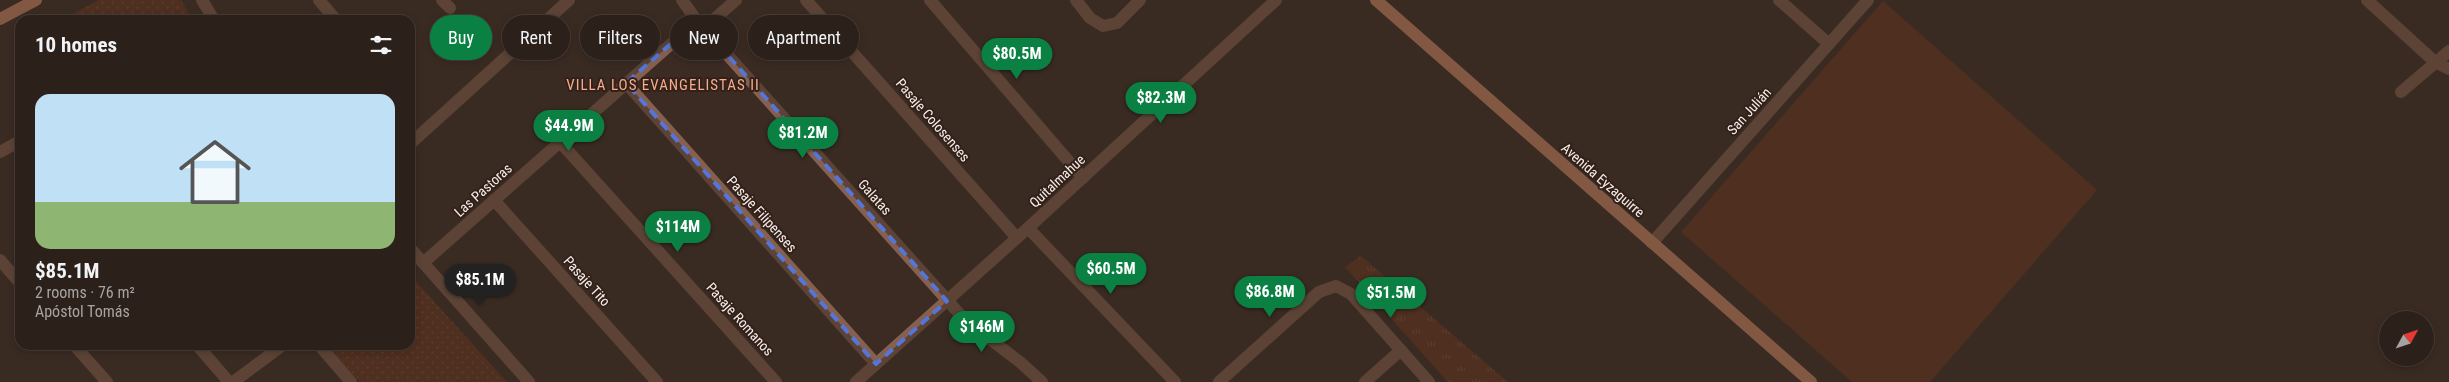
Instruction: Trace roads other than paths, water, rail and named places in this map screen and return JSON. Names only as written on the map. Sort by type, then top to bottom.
[{"type":"main road","points":[[0,19],[36,0]]},
{"type":"main road","name":"Avenida Eyzaguirre","points":[[1376,0],[1811,382]]},
{"type":"street","points":[[202,0],[211,15]]},
{"type":"street","points":[[318,0],[332,15]]},
{"type":"street","points":[[415,139],[569,0]]},
{"type":"street","name":"Galatas","points":[[682,0],[693,15]]},
{"type":"street","name":"Las Pastoras","points":[[715,15],[736,0]]},
{"type":"street","name":"Pasaje Colosenses","points":[[806,0],[1017,238]]},
{"type":"street","points":[[930,0],[1083,178]]},
{"type":"street","points":[[1076,0],[1090,18],[1103,26],[1117,23],[1140,0]]},
{"type":"street","name":"Quitalmahue","points":[[856,382],[1083,178],[1276,0]]},
{"type":"street","points":[[1779,0],[1829,44]]},
{"type":"street","name":"San Julián","points":[[1652,243],[1868,0]]},
{"type":"street","points":[[2367,0],[2435,62],[2449,69]]},
{"type":"street","name":"Las Pastoras","points":[[423,263],[626,83],[670,49]]},
{"type":"street","points":[[2401,92],[2449,51]]},
{"type":"street","name":"Galatas","points":[[732,60],[970,326],[1020,362],[1042,382]]},
{"type":"street","name":"Pasaje Filipenses","points":[[626,83],[876,364]]},
{"type":"street","name":"Pasaje Romanos","points":[[560,142],[776,382]]},
{"type":"street","points":[[0,152],[15,144]]},
{"type":"street","name":"Pasaje Tito","points":[[494,200],[657,382]]},
{"type":"street","points":[[1028,228],[1175,382]]},
{"type":"street","points":[[415,254],[529,382]]},
{"type":"street","points":[[0,260],[15,276]]},
{"type":"street","points":[[1219,382],[1319,292],[1336,286],[1351,294],[1429,382]]},
{"type":"street","points":[[78,350],[107,382]]},
{"type":"street","points":[[202,350],[231,382],[276,350]]},
{"type":"street","points":[[323,350],[352,382]]},
{"type":"street","points":[[1365,382],[1400,350]]},
{"type":"district","name":"VILLA LOS EVANGELISTAS II","points":[[663,85]]}]
